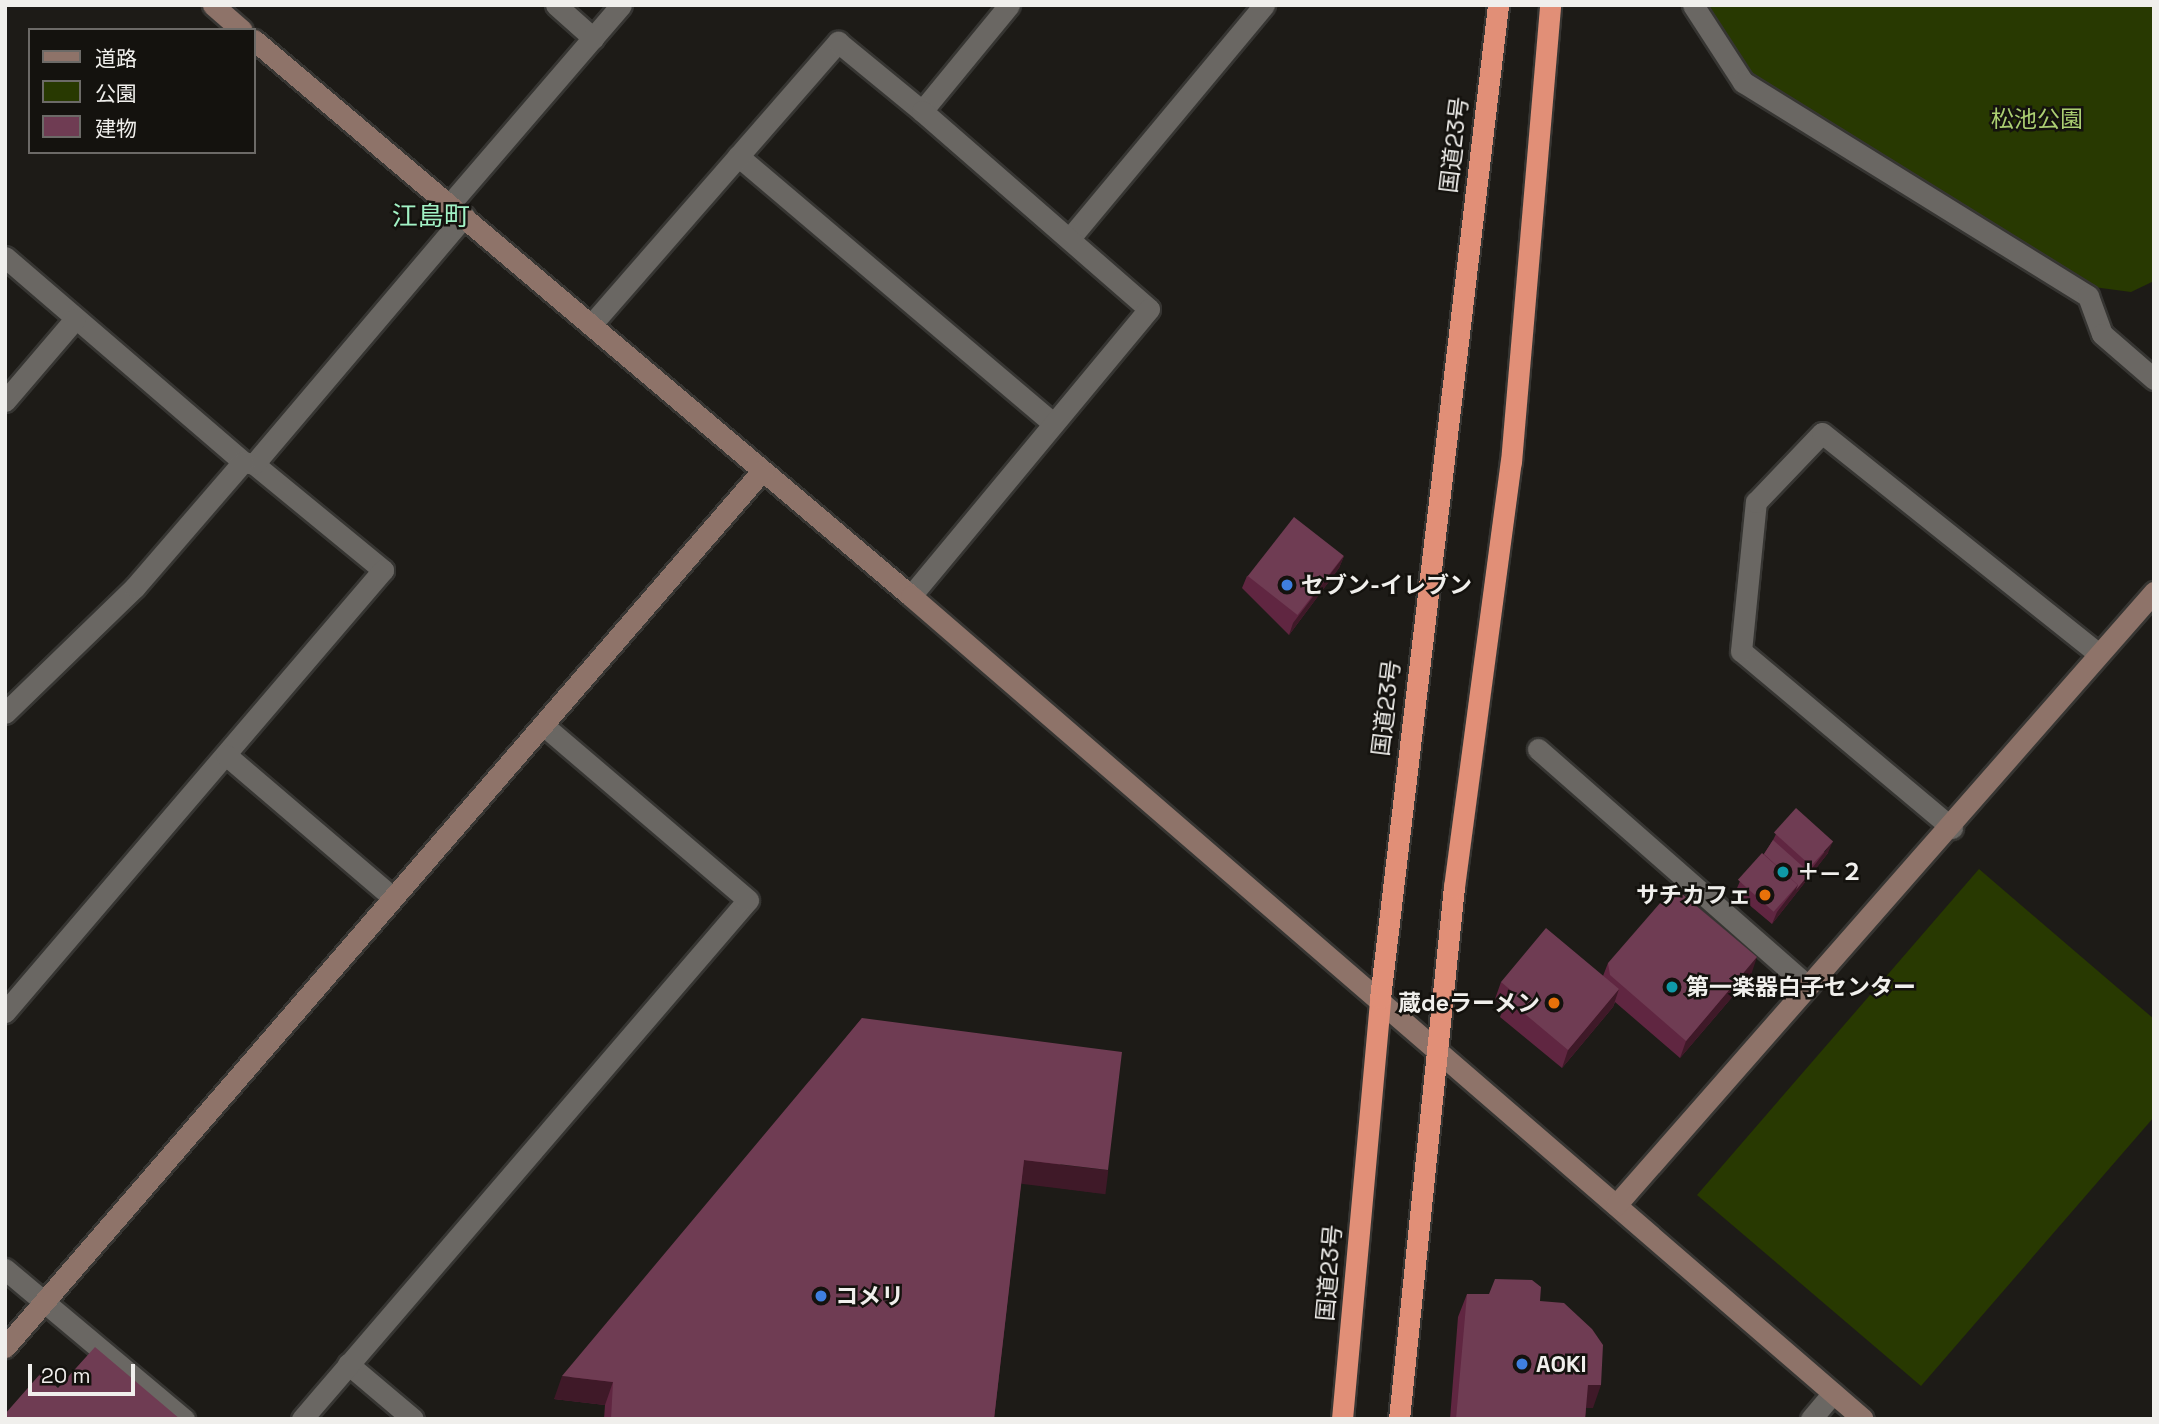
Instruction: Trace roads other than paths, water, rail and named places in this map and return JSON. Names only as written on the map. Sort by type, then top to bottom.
[{"type":"highway","name":"国道23号","points":[[1342,1419],[1380,998],[1498,5]]},
{"type":"highway","points":[[1399,1419],[1436,1049],[1511,462],[1550,5]]},
{"type":"street","points":[[212,5],[240,28]]},
{"type":"street","points":[[556,5],[593,38]]},
{"type":"street","points":[[5,713],[135,587],[249,463],[621,5]]},
{"type":"street","points":[[922,111],[1009,5]]},
{"type":"street","points":[[1070,238],[1264,5]]},
{"type":"street","points":[[1693,5],[1743,82],[2088,296],[2102,334],[2154,379]]},
{"type":"street","points":[[256,42],[911,596],[1380,998],[1863,1419]]},
{"type":"street","points":[[591,325],[838,42],[922,111],[1149,309],[911,596]]},
{"type":"street","points":[[738,156],[1053,423]]},
{"type":"street","points":[[5,257],[75,319],[383,570],[5,1012]]},
{"type":"street","points":[[5,401],[75,319]]},
{"type":"street","points":[[1952,828],[1741,651],[1756,502],[1822,433],[2099,654]]},
{"type":"street","points":[[5,1347],[391,896],[544,726],[762,471]]},
{"type":"street","points":[[1616,1205],[1808,986],[1952,828],[2154,592]]},
{"type":"street","points":[[302,1419],[748,900],[544,726]]},
{"type":"street","points":[[1538,750],[1808,986]]},
{"type":"street","points":[[226,755],[391,896]]},
{"type":"street","points":[[5,1269],[184,1419]]},
{"type":"street","points":[[348,1364],[413,1419]]},
{"type":"street","points":[[1811,1419],[1833,1393]]},
{"type":"place","name":"セブン-イレブン","points":[[1287,585]]},
{"type":"place","name":"＋―２","points":[[1783,872]]},
{"type":"place","name":"サチカフェ","points":[[1765,895]]},
{"type":"place","name":"第一楽器白子センター","points":[[1672,987]]},
{"type":"place","name":"蔵deラーメン","points":[[1554,1003]]},
{"type":"place","name":"コメリ","points":[[821,1296]]},
{"type":"place","name":"AOKI","points":[[1522,1364]]},
{"type":"district","name":"江島町","points":[[431,217]]},
{"type":"park label","name":"松池公園","points":[[2037,119]]}]
